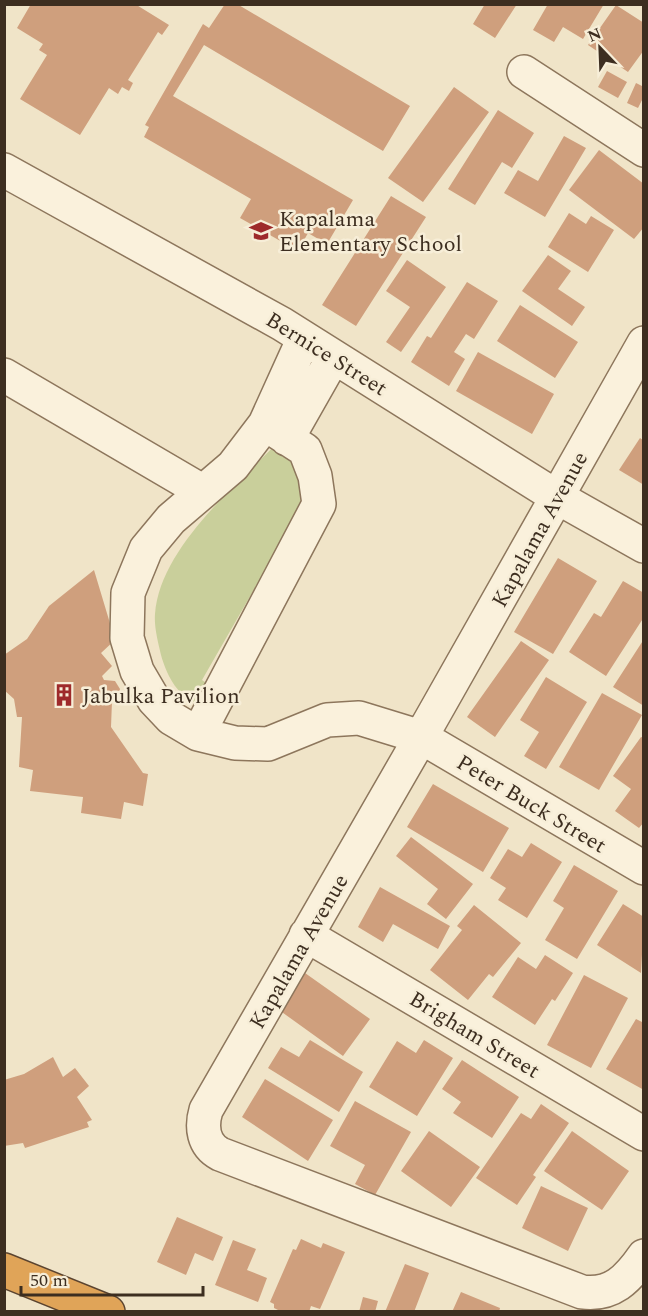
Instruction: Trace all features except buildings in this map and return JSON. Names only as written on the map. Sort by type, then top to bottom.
[{"type":"highway","points":[[4,1270],[108,1311]]},
{"type":"street","points":[[525,72],[644,150]]},
{"type":"street","name":"Bernice Street","points":[[4,170],[304,338],[557,497],[644,546]]},
{"type":"street","points":[[276,432],[304,338]]},
{"type":"street","name":"Kapalama Avenue","points":[[644,343],[206,1110],[203,1128],[211,1148],[242,1163],[582,1292],[603,1292],[622,1284],[644,1256]]},
{"type":"street","points":[[276,432],[333,357]]},
{"type":"street","points":[[4,375],[202,491]]},
{"type":"street","points":[[198,734],[319,504],[315,476],[305,450],[276,432]]},
{"type":"street","name":"Peter Buck Street","points":[[276,432],[202,491],[171,519],[146,549],[128,593],[127,638],[137,671],[154,700],[171,718],[198,734],[235,743],[268,744],[327,720],[358,718],[421,737],[644,868]]},
{"type":"street","name":"Brigham Street","points":[[306,935],[644,1134]]},
{"type":"green space","points":[[278,442],[313,487],[202,680],[214,688],[201,702],[194,702],[177,688],[161,655],[155,619],[160,590],[170,566],[202,520]]},
{"type":"place","name":"Kapalama Elementary School","points":[[261,231]]},
{"type":"place","name":"Jabulka Pavilion","points":[[64,695]]}]
